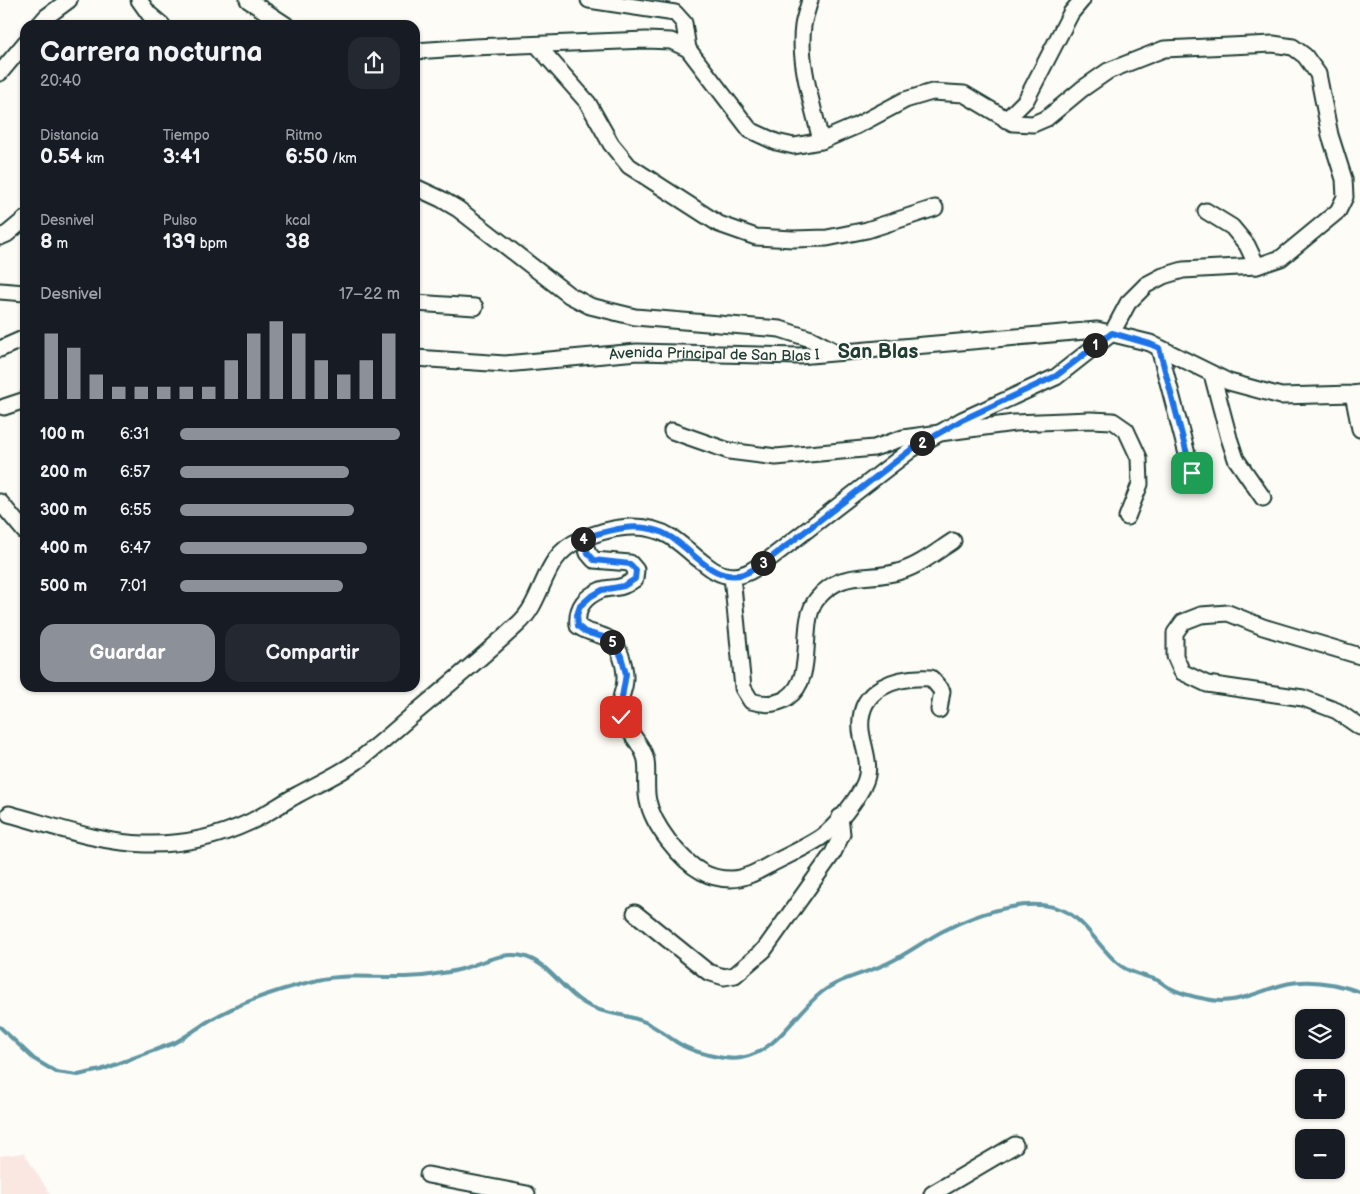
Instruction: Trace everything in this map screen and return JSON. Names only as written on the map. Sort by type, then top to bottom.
[{"type":"street","points":[[43,20],[69,0]]},
{"type":"street","points":[[139,0],[156,20]]},
{"type":"street","points":[[248,0],[278,20]]},
{"type":"street","points":[[589,0],[675,13],[684,23],[688,49]]},
{"type":"street","points":[[810,0],[803,26],[803,54],[808,88],[821,141]]},
{"type":"street","points":[[1006,120],[1026,100],[1071,13],[1082,0]]},
{"type":"street","points":[[9,814],[114,842],[148,844],[190,841],[222,833],[252,821],[357,762],[483,656],[521,622],[532,605],[554,559],[569,545],[583,538],[638,526],[672,537],[715,572],[732,576],[746,573],[768,560],[912,449],[962,420],[1056,376],[1112,333],[1128,304],[1146,285],[1163,276],[1183,270],[1257,266],[1281,258],[1338,211],[1346,197],[1344,179],[1330,135],[1318,74],[1305,56],[1293,47],[1273,44],[1164,50],[1108,71],[1082,89],[1048,118],[1032,124],[1013,123],[1006,120],[964,94],[932,92],[905,100],[856,126],[821,141],[794,146],[776,142],[750,130],[688,49],[671,41],[646,40],[420,52]]},
{"type":"street","points":[[537,45],[588,103],[611,144],[629,166],[719,224],[756,238],[827,238],[867,230],[935,208]]},
{"type":"street","points":[[0,73],[20,48]]},
{"type":"street","points":[[420,188],[458,209],[569,295],[590,306],[636,317],[780,329],[810,339],[836,352]]},
{"type":"street","points":[[1206,211],[1232,227],[1246,245],[1257,266]]},
{"type":"street","points":[[0,237],[20,224]]},
{"type":"street","points":[[0,290],[20,292]]},
{"type":"street","points":[[420,303],[475,307]]},
{"type":"street","name":"Avenida Principal de San Blas I","points":[[420,358],[505,364],[637,352],[799,356],[1097,330],[1150,344],[1229,382],[1281,396],[1357,394]]},
{"type":"street","points":[[0,349],[20,340]]},
{"type":"street","points":[[1159,348],[1192,473]]},
{"type":"street","points":[[1212,374],[1228,438],[1236,459],[1263,498]]},
{"type":"street","points":[[1357,394],[1360,429]]},
{"type":"street","points":[[4,407],[20,402]]},
{"type":"street","points":[[672,431],[729,451],[776,456],[874,448],[904,438],[1014,423],[1113,421],[1126,430],[1139,458],[1140,484],[1127,517]]},
{"type":"street","points":[[0,502],[20,526]]},
{"type":"street","points":[[583,538],[588,553],[594,560],[630,564],[636,570],[635,579],[624,586],[602,590],[580,606],[577,615],[578,626],[585,632],[607,638],[614,644],[621,656],[626,674],[620,709],[621,717],[642,748],[646,760],[648,800],[652,813],[657,825],[682,856],[701,872],[714,877],[732,879],[750,875],[807,846],[822,836],[852,805],[865,783],[868,770],[861,730],[862,713],[870,696],[884,685],[919,677],[931,678],[942,691],[939,710]]},
{"type":"street","points":[[732,576],[744,688],[751,701],[764,704],[781,702],[795,692],[802,680],[810,615],[815,600],[825,590],[844,578],[898,572],[916,566],[953,541]]},
{"type":"street","points":[[1360,656],[1263,627],[1228,612],[1201,615],[1183,622],[1175,633],[1175,656],[1182,672],[1207,684],[1303,698],[1337,711],[1360,727]]},
{"type":"street","points":[[636,913],[708,972],[724,977],[735,975],[764,950],[833,853],[842,834],[840,817]]},
{"type":"street","points":[[932,1194],[1015,1145]]},
{"type":"street","points":[[428,1175],[527,1194]]},
{"type":"shaded area","points":[[24,1153],[50,1194],[0,1194],[0,1156]]},
{"type":"waterway","points":[[0,1027],[34,1059],[56,1072],[78,1075],[101,1070],[174,1043],[233,1008],[289,987],[332,978],[360,976],[416,977],[458,970],[502,956],[518,955],[526,957],[542,966],[575,997],[590,1006],[605,1012],[645,1022],[678,1043],[700,1052],[734,1059],[754,1054],[765,1048],[785,1031],[822,992],[839,982],[885,964],[969,919],[998,910],[1026,905],[1053,907],[1064,911],[1082,924],[1112,958],[1125,969],[1157,980],[1168,987],[1192,996],[1226,1001],[1282,985],[1302,982],[1321,982],[1360,992]]},
{"type":"district","name":"San Blas","points":[[878,351]]},
{"type":"route","points":[[621,717],[621,698],[626,674],[621,656],[614,644],[607,638],[585,632],[578,626],[577,615],[580,606],[590,597],[602,590],[624,586],[635,579],[636,570],[630,564],[594,560],[588,553],[583,538],[616,528],[638,526],[672,537],[715,572],[732,576],[746,573],[768,560],[912,449],[962,420],[1056,376],[1112,333],[1159,348],[1192,473]]}]
